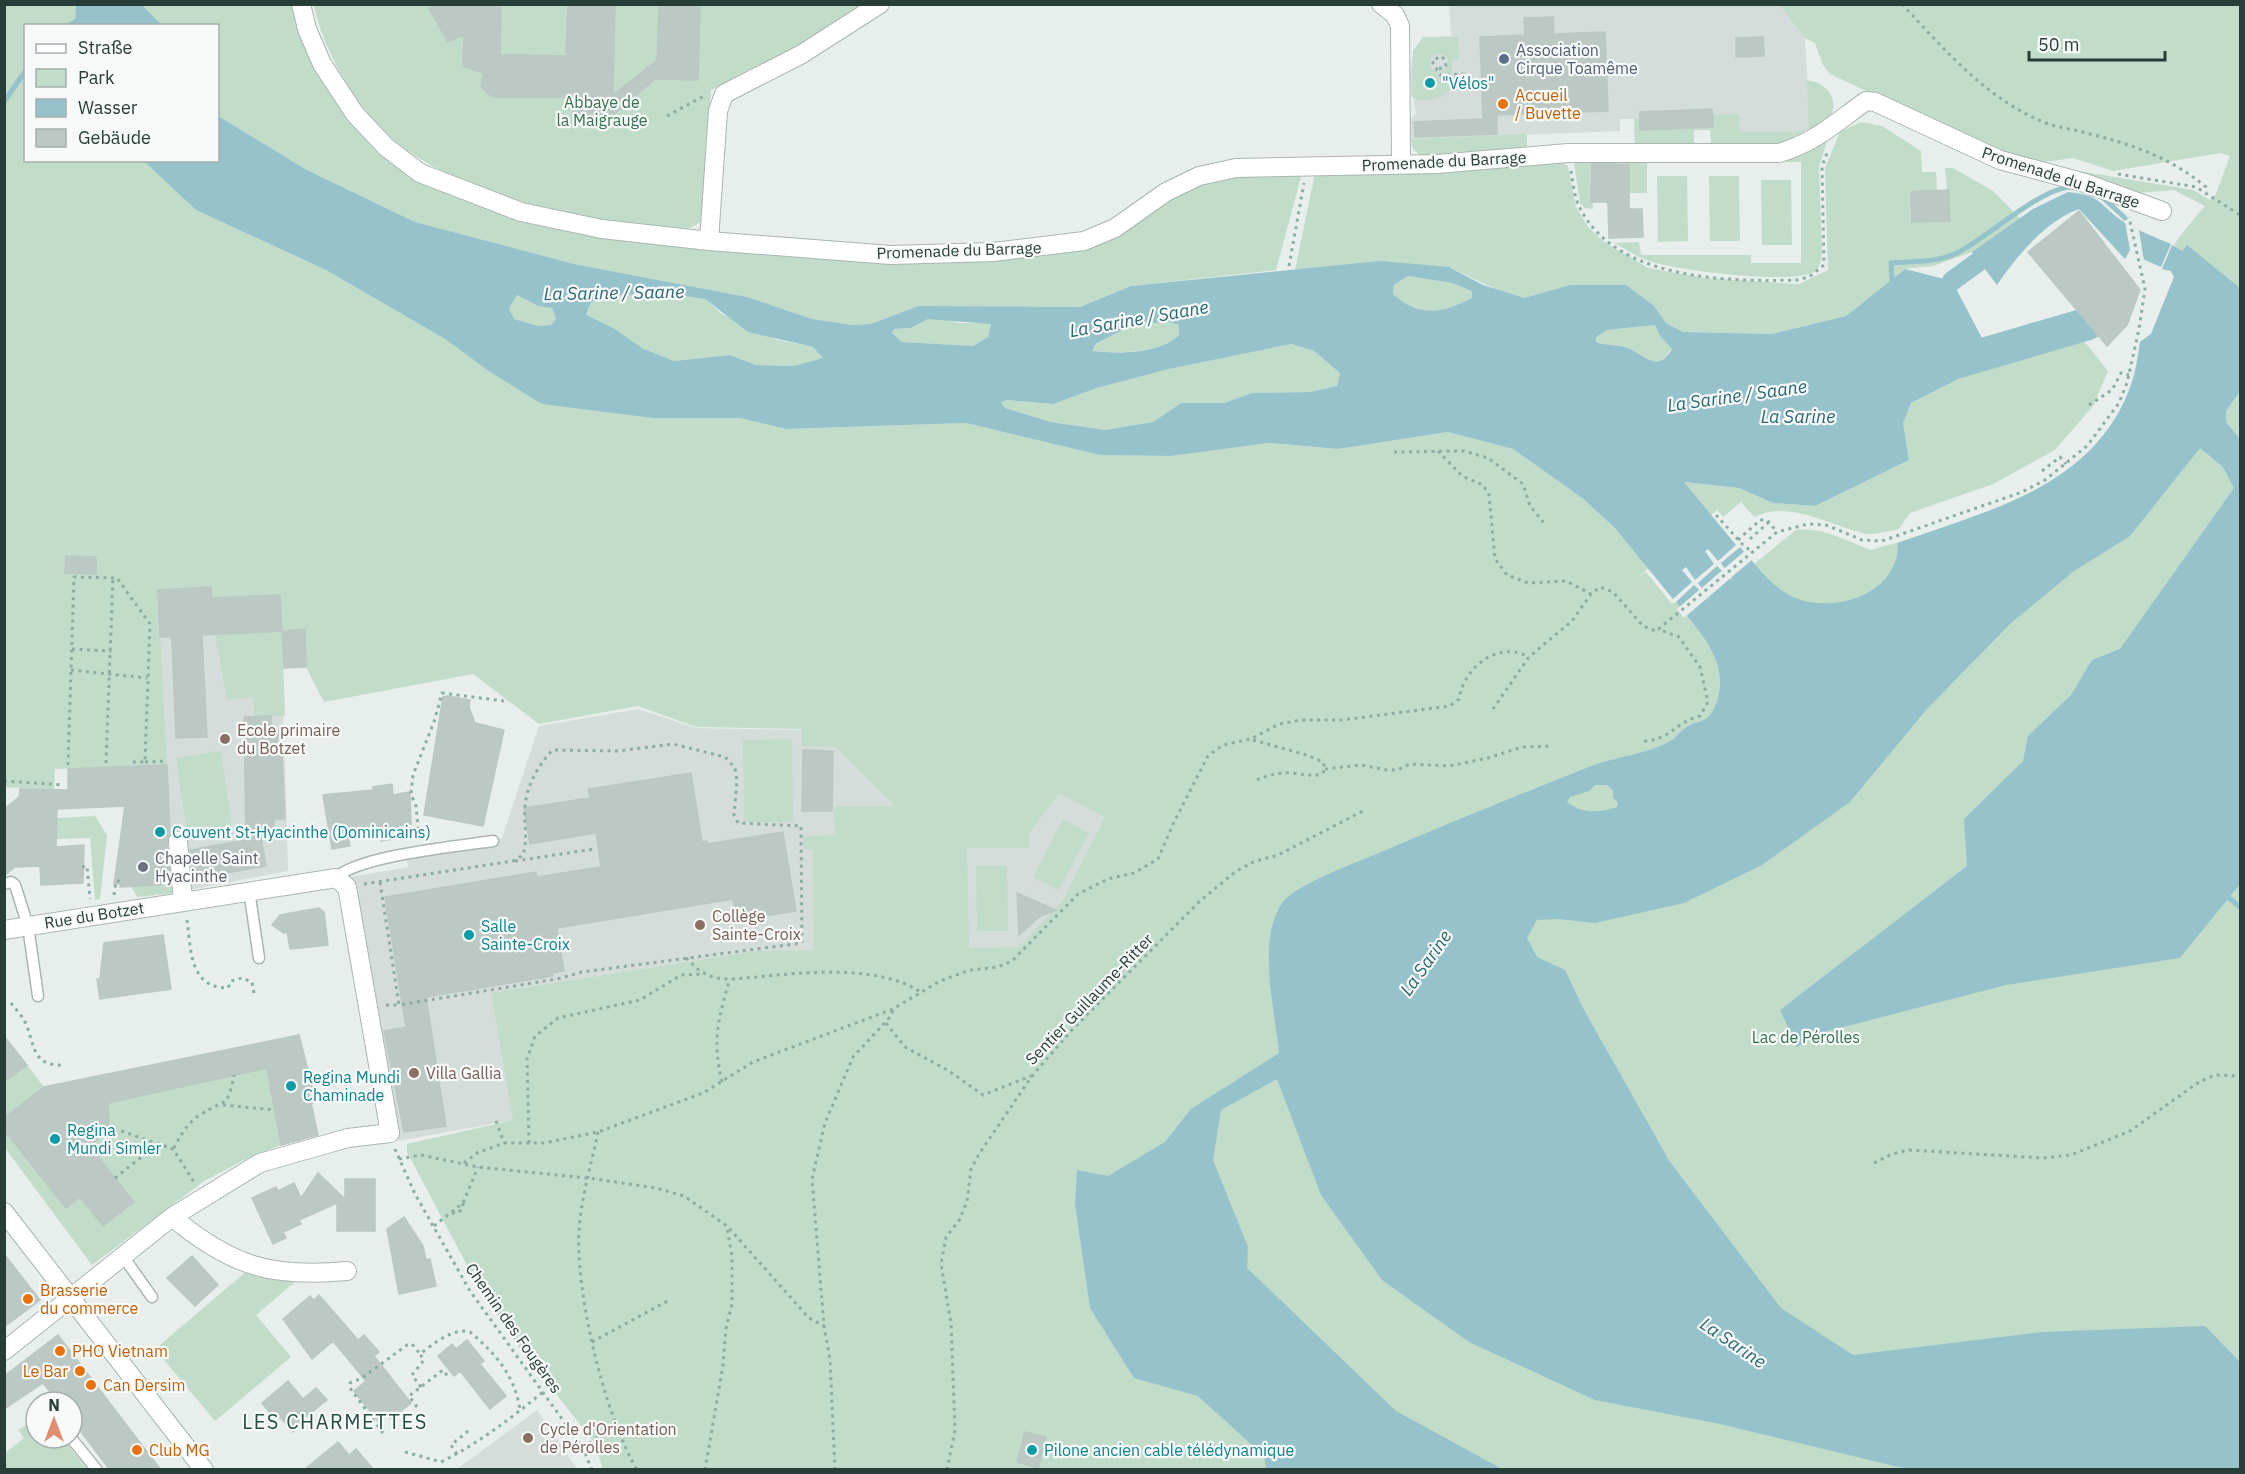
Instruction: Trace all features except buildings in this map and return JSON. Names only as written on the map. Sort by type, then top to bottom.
[{"type":"street","name":"Promenade du Barrage","points":[[301,4],[307,29],[322,64],[355,114],[386,147],[420,173],[521,212],[602,229],[709,241],[891,255],[993,252],[1057,246],[1084,241],[1115,228],[1166,192],[1198,176],[1236,168],[1401,164],[1568,153],[1779,153],[1804,146],[1836,125],[1866,101],[1875,102],[2000,160],[2085,183],[2162,211]]},
{"type":"street","points":[[709,241],[718,111],[724,94],[802,54],[880,4]]},
{"type":"street","points":[[1388,10],[1400,26],[1401,164]]},
{"type":"street","points":[[178,841],[184,901]]},
{"type":"street","points":[[4,1351],[172,1217],[260,1163],[348,1137],[390,1133],[347,887],[336,878]]},
{"type":"street","name":"Rue du Botzet","points":[[4,930],[336,878]]},
{"type":"street","points":[[4,1212],[204,1470]]},
{"type":"street","points":[[172,1217],[199,1240],[225,1255],[271,1270],[303,1275],[347,1271]]},
{"type":"lane","points":[[336,878],[344,869],[493,841]]},
{"type":"lane","points":[[4,885],[11,882],[15,885],[28,926],[38,996]]},
{"type":"lane","points":[[249,890],[258,958]]},
{"type":"lane","points":[[122,1255],[152,1297]]},
{"type":"lane","points":[[81,1450],[97,1470]]},
{"type":"path","points":[[1902,4],[1962,68],[2009,104],[2047,123],[2137,146],[2183,168],[2206,187],[2206,192]]},
{"type":"path","points":[[1441,56],[1446,66],[1439,69],[1433,66],[1432,61],[1441,56]]},
{"type":"path","points":[[1439,69],[1440,75],[1467,74]]},
{"type":"path","points":[[667,116],[702,96],[724,94]]},
{"type":"path","points":[[1568,153],[1578,205],[1591,226],[1605,240],[1648,265],[1703,276],[1797,280],[1809,278],[1824,265],[1822,167],[1836,125]]},
{"type":"path","points":[[1289,266],[1307,166]]},
{"type":"path","points":[[2112,173],[2196,187],[2241,215]]},
{"type":"path","points":[[1658,629],[1680,614],[1777,532],[1792,526],[1826,525],[1862,540],[1882,541],[2022,492],[2066,464],[2087,446],[2119,403],[2129,375],[2145,289],[2131,224]]},
{"type":"path","points":[[2089,405],[2112,390],[2121,373],[2129,375]]},
{"type":"path","points":[[1438,451],[1462,476],[1483,485],[1489,495],[1495,559],[1507,575],[1528,583],[1566,581],[1591,594]]},
{"type":"path","points":[[1394,452],[1464,452],[1488,458],[1523,484],[1530,506],[1544,523]]},
{"type":"path","points":[[2042,471],[2061,457],[2066,464]]},
{"type":"path","points":[[1716,515],[1752,552]]},
{"type":"path","points":[[1738,540],[1760,520],[1769,522],[1777,532]]},
{"type":"path","points":[[1750,539],[1769,522]]},
{"type":"path","points":[[68,765],[74,577],[117,578],[150,624],[145,762]]},
{"type":"path","points":[[106,763],[113,577]]},
{"type":"path","points":[[1493,709],[1529,657],[1572,621],[1591,594],[1600,587],[1606,587],[1643,626],[1679,637],[1700,667],[1708,702],[1700,716],[1679,723],[1672,733],[1662,738],[1644,741]]},
{"type":"path","points":[[72,649],[111,651]]},
{"type":"path","points":[[464,1163],[477,1153],[504,1143],[544,1143],[598,1132],[703,1093],[753,1062],[782,1049],[893,1009],[919,991],[970,970],[998,967],[1012,961],[1078,894],[1107,879],[1134,873],[1158,859],[1208,756],[1223,745],[1251,739],[1279,724],[1301,720],[1342,720],[1450,705],[1459,699],[1461,683],[1470,670],[1483,660],[1505,652],[1517,651],[1529,657]]},
{"type":"path","points":[[71,670],[147,678]]},
{"type":"path","points":[[393,858],[398,848],[419,837],[416,806],[411,794],[413,775],[434,722],[442,693],[504,701]]},
{"type":"path","points":[[1251,739],[1307,755],[1323,762],[1325,769],[1322,774],[1313,777],[1291,773],[1272,774],[1253,781]]},
{"type":"path","points":[[380,882],[399,1005],[685,957],[802,943],[801,826],[738,823],[734,815],[737,781],[735,768],[725,757],[673,744],[618,751],[553,750],[543,759],[530,789]]},
{"type":"path","points":[[1325,769],[1361,765],[1387,770],[1397,770],[1410,764],[1449,766],[1488,758],[1522,747],[1552,746]]},
{"type":"path","points":[[132,762],[166,761]]},
{"type":"path","points":[[4,781],[62,785]]},
{"type":"path","name":"Sentier Guillaume-Ritter","points":[[947,1470],[955,1430],[951,1323],[941,1264],[946,1238],[960,1219],[967,1201],[971,1169],[1032,1076],[1200,901],[1235,872],[1253,862],[1278,855],[1363,811]]},
{"type":"path","points":[[513,861],[594,849]]},
{"type":"path","points":[[82,867],[87,866],[89,894]]},
{"type":"path","points":[[114,899],[116,881],[121,881]]},
{"type":"path","points":[[184,901],[197,975],[203,981],[223,988],[228,988],[231,981],[245,979],[252,982],[254,993]]},
{"type":"path","points":[[685,957],[704,974]]},
{"type":"path","points":[[530,1143],[527,1059],[535,1036],[558,1018],[640,999],[681,975],[704,974],[729,981],[757,977],[856,973],[903,981],[919,991]]},
{"type":"path","points":[[722,1082],[717,1059],[716,1028],[729,981]]},
{"type":"path","points":[[11,1003],[25,1022],[33,1048],[41,1059],[50,1065],[62,1065]]},
{"type":"path","points":[[835,1470],[830,1359],[824,1326],[812,1179],[825,1123],[853,1057],[885,1023],[893,1009]]},
{"type":"path","points":[[885,1023],[905,1047],[949,1071],[983,1095],[1032,1076]]},
{"type":"path","points":[[223,1105],[230,1096],[234,1075]]},
{"type":"path","points":[[1874,1163],[1892,1154],[1909,1150],[2043,1158],[2071,1155],[2130,1131],[2215,1075],[2241,1076]]},
{"type":"path","points":[[173,1149],[183,1131],[199,1115],[223,1105],[275,1110]]},
{"type":"path","points":[[496,1121],[504,1143]]},
{"type":"path","points":[[107,1126],[173,1149],[204,1197]]},
{"type":"path","points":[[598,1132],[588,1178],[578,1253],[592,1342],[621,1443],[637,1470]]},
{"type":"path","name":"Chemin des Fougères","points":[[390,1133],[415,1194],[470,1291],[584,1448],[592,1470]]},
{"type":"path","points":[[115,1178],[158,1144]]},
{"type":"path","points":[[399,1159],[421,1155],[478,1167],[588,1178],[656,1188],[684,1196],[727,1226],[808,1318],[824,1326]]},
{"type":"path","points":[[434,1226],[463,1203],[478,1167]]},
{"type":"path","points":[[705,1470],[723,1365],[726,1328],[732,1304],[732,1256],[727,1226]]},
{"type":"path","points":[[592,1342],[671,1299]]},
{"type":"path","points":[[420,1354],[436,1342],[464,1330],[470,1332],[501,1362],[516,1387],[520,1410]]},
{"type":"path","points":[[383,1433],[350,1388],[350,1383],[363,1378],[407,1345],[412,1344],[424,1360],[412,1375],[421,1387]]},
{"type":"path","points":[[417,1407],[409,1396],[443,1370],[449,1378]]},
{"type":"path","points":[[405,1452],[415,1453],[437,1462],[457,1454],[505,1424],[543,1392]]},
{"type":"path","points":[[584,1448],[616,1424]]},
{"type":"path","points":[[457,1454],[451,1445],[467,1432],[466,1429]]},
{"type":"path","points":[[4,1464],[9,1470]]},
{"type":"shaded area","points":[[1449,5],[1779,5],[1805,38],[1810,131],[1740,132],[1739,115],[1713,127],[1640,130],[1640,119],[1620,119],[1620,131],[1411,139],[1410,119],[1416,114],[1410,78],[1413,51],[1423,37],[1451,36]]},
{"type":"shaded area","name":"Ecole primaire du Botzet","points":[[211,587],[212,598],[280,595],[288,871],[173,893],[170,861],[167,856],[171,856],[158,590]]},
{"type":"shaded area","name":"Collège Sainte-Croix","points":[[638,709],[696,728],[807,730],[1058,790],[1107,817],[1065,902],[1019,948],[755,951],[492,993],[513,1120],[399,1141],[393,1128],[350,877],[408,867],[406,852],[502,838],[539,726]]},
{"type":"shaded area","name":"Cycle d'Orientation de Pérolles","points":[[537,1410],[577,1469],[457,1469]]},
{"type":"green space","points":[[5,5],[76,5],[75,20],[78,24],[24,24],[24,162],[146,162],[196,210],[326,270],[445,339],[490,372],[653,418],[740,418],[786,429],[966,423],[1100,455],[1171,456],[1269,443],[1338,449],[1448,432],[1513,449],[1582,498],[1615,528],[1649,568],[1637,578],[1646,572],[1672,604],[1676,602],[1688,617],[1796,530],[1825,533],[1871,550],[1983,513],[2030,493],[2072,467],[2107,430],[2122,407],[2131,383],[2140,342],[2151,334],[2174,277],[2171,271],[2162,269],[2175,243],[2205,206],[2174,190],[2137,193],[2061,168],[2193,190],[2210,200],[2216,194],[2230,156],[2220,153],[2113,171],[2073,158],[2037,163],[2016,161],[1830,74],[1823,65],[1815,43],[1805,38],[1779,5],[2240,5],[2240,1469],[603,1469],[594,1442],[518,1346],[478,1286],[407,1152],[407,1144],[513,1120],[491,993],[755,951],[814,950],[813,850],[804,849],[803,836],[835,835],[834,806],[895,806],[836,747],[802,746],[802,729],[696,727],[638,706],[539,724],[473,674],[324,702],[306,667],[304,629],[282,631],[280,595],[212,598],[211,587],[158,590],[167,765],[55,769],[54,790],[5,787]],"holes":[[[1059,793],[1105,817],[1063,900],[1019,947],[969,948],[967,848],[1029,848],[1029,834]]]},
{"type":"green space","points":[[142,5],[295,5],[381,150],[603,237],[1055,252],[1200,183],[1235,175],[1302,173],[1276,270],[1131,286],[1080,307],[918,306],[871,324],[853,325],[812,319],[747,297],[574,264],[415,222],[307,170],[219,117],[219,24],[161,24]]},
{"type":"green space","name":"Abbaye de la Maigrauge","points":[[314,5],[869,5],[814,42],[711,90],[702,221],[681,230],[672,230],[595,218],[533,205],[462,181],[419,158],[377,125],[353,94],[324,40]]},
{"type":"green space","points":[[1423,37],[1458,37],[1459,59],[1452,60],[1452,73],[1441,72],[1448,66],[1448,58],[1442,54],[1435,54],[1430,59],[1430,67],[1438,72],[1438,76],[1459,76],[1456,83],[1446,93],[1433,100],[1411,96],[1413,51]]},
{"type":"green space","points":[[1807,80],[1825,88],[1832,98],[1833,108],[1829,118],[1822,126],[1787,144],[1760,150],[1715,148],[1711,143],[1710,130],[1694,130],[1694,145],[1637,146],[1635,143],[1634,119],[1640,119],[1641,130],[1713,127],[1713,115],[1739,114],[1740,132],[1809,131]]},
{"type":"green space","points":[[1861,122],[1882,126],[1921,151],[1922,172],[1936,172],[1937,191],[1911,192],[1913,222],[1950,220],[1945,168],[1953,168],[1993,191],[2021,219],[1972,252],[1933,266],[1905,269],[1846,316],[1772,334],[1684,332],[1667,324],[1654,306],[1570,285],[1524,298],[1510,296],[1449,267],[1295,269],[1315,174],[1560,162],[1568,166],[1576,207],[1588,227],[1603,241],[1648,268],[1704,278],[1799,284],[1828,270],[1825,168],[1840,132]]},
{"type":"green space","points":[[1527,134],[1527,150],[1427,156],[1415,151],[1411,139]]},
{"type":"green space","points":[[1828,138],[1819,167],[1822,252],[1819,266],[1814,272],[1801,276],[1758,277],[1704,272],[1646,260],[1614,243],[1639,242],[1641,255],[1751,255],[1751,263],[1801,263],[1801,162],[1707,163],[1707,158]]},
{"type":"green space","points":[[1615,160],[1615,164],[1592,164],[1593,209],[1585,208],[1580,203],[1574,162]]},
{"type":"green space","points":[[1629,163],[1647,163],[1647,193],[1619,193],[1629,184]]},
{"type":"green space","points":[[1657,176],[1687,176],[1688,241],[1658,242]]},
{"type":"green space","points":[[1709,176],[1739,176],[1740,241],[1710,241]]},
{"type":"green space","points":[[1761,180],[1791,180],[1792,245],[1762,245]]},
{"type":"green space","points":[[1408,276],[1452,283],[1473,291],[1472,299],[1440,310],[1415,310],[1405,306],[1393,294],[1394,285]]},
{"type":"green space","points":[[644,294],[705,299],[722,314],[777,340],[814,347],[824,358],[794,366],[756,365],[730,355],[674,361],[642,348],[615,329],[586,316],[591,302],[602,296]]},
{"type":"green space","points":[[517,295],[538,306],[552,308],[556,319],[551,326],[538,326],[514,319],[509,309]]},
{"type":"green space","points":[[928,319],[945,319],[959,323],[991,323],[988,337],[973,346],[902,342],[892,333],[894,329],[911,328]]},
{"type":"green space","points":[[1170,322],[1179,325],[1179,335],[1161,346],[1126,352],[1092,351],[1096,345],[1134,323]]},
{"type":"green space","points":[[1655,325],[1660,336],[1672,348],[1660,360],[1649,360],[1624,347],[1596,342],[1596,337],[1606,330]]},
{"type":"green space","points":[[2080,336],[2108,371],[2093,406],[2055,450],[1993,484],[1910,513],[1899,529],[1867,534],[1794,512],[1767,512],[1754,517],[1741,502],[1723,517],[1717,510],[1710,516],[1683,482],[1739,488],[1773,503],[1815,506],[1909,460],[1903,423],[1911,403],[1994,361]]},
{"type":"green space","points":[[1291,344],[1314,351],[1340,373],[1337,386],[1310,392],[1252,393],[1224,403],[1181,403],[1153,422],[1105,430],[1051,422],[1005,408],[1001,402],[1007,400],[1053,404],[1097,388],[1169,369]]},
{"type":"green space","points":[[282,631],[285,716],[254,716],[254,697],[227,700],[215,634]]},
{"type":"green space","points":[[792,739],[793,822],[744,822],[743,740]]},
{"type":"green space","points":[[221,751],[232,827],[187,833],[176,758]]},
{"type":"green space","points":[[95,816],[107,835],[100,899],[95,900],[90,838],[57,839],[57,818]]},
{"type":"green space","points":[[1063,819],[1089,833],[1059,890],[1033,877]]},
{"type":"green space","points":[[976,866],[1007,866],[1008,931],[977,931]]},
{"type":"green space","points":[[171,877],[173,893],[137,897],[131,886],[160,885],[160,878]]},
{"type":"green space","points":[[27,1065],[44,1087],[5,1118],[5,1082]]},
{"type":"green space","points":[[267,1068],[281,1145],[242,1161],[204,1181],[92,1265],[5,1148],[5,1130],[66,1208],[80,1197],[103,1226],[134,1202],[90,1147],[105,1127],[108,1103]]},
{"type":"green space","points":[[254,1265],[303,1275],[256,1315],[291,1357],[215,1421],[155,1349]]},
{"type":"green space","points":[[24,1426],[24,1438],[18,1430]]},
{"type":"green space","points":[[24,1438],[24,1450],[72,1450],[87,1469],[5,1469],[5,1453]]},
{"type":"water","points":[[76,5],[142,5],[161,24],[78,24],[75,20]]},
{"type":"water","name":"La Sarine","points":[[219,117],[307,170],[415,222],[574,264],[747,297],[812,319],[853,325],[871,324],[918,306],[1080,307],[1131,286],[1380,261],[1449,267],[1483,285],[1524,298],[1570,285],[1626,285],[1654,306],[1667,324],[1684,332],[1772,334],[1846,316],[1905,269],[1952,281],[1994,361],[1911,403],[1903,423],[1909,460],[1815,506],[1773,503],[1739,488],[1684,482],[1736,545],[1718,561],[1708,549],[1705,551],[1714,564],[1695,580],[1686,567],[1682,570],[1692,582],[1673,599],[1615,528],[1582,498],[1513,449],[1448,432],[1338,449],[1269,443],[1171,456],[1100,455],[966,423],[786,429],[740,418],[653,418],[542,404],[490,372],[445,339],[326,270],[196,210],[146,163],[219,162]],"holes":[[[1408,276],[1452,283],[1472,291],[1472,298],[1441,310],[1421,310],[1412,307],[1393,294],[1394,285]],[[644,294],[705,299],[748,332],[813,347],[823,358],[794,366],[756,365],[730,355],[674,361],[642,348],[615,329],[586,315],[591,302],[602,296]],[[517,295],[538,306],[552,308],[556,319],[551,325],[538,326],[514,319],[509,309]],[[928,319],[991,324],[988,337],[973,346],[902,342],[892,333],[894,329],[911,328]],[[1170,322],[1179,325],[1179,335],[1161,346],[1150,349],[1126,352],[1092,351],[1096,344],[1134,324]],[[1655,325],[1660,336],[1672,349],[1660,361],[1649,360],[1631,349],[1596,342],[1596,337],[1607,330]],[[1291,344],[1314,351],[1340,373],[1337,386],[1310,392],[1252,393],[1224,403],[1181,403],[1153,422],[1105,430],[1051,422],[1005,408],[1001,402],[1007,400],[1053,404],[1097,388],[1169,369]]]},
{"type":"water","points":[[2068,192],[2094,198],[2129,225],[2171,244],[2161,267],[2130,250],[2125,259],[2079,209],[2055,222],[2032,241],[1997,285],[1972,252],[2033,209]]},
{"type":"water","name":"Lac de Pérolles","points":[[2172,245],[2182,251],[2187,245],[2240,288],[2240,391],[2226,411],[2226,422],[2240,439],[2240,884],[2180,958],[2006,985],[1824,1032],[1797,1047],[1780,1010],[1967,866],[1964,819],[2023,761],[2028,736],[2071,695],[2092,660],[2120,649],[2234,488],[2223,467],[2200,448],[2130,536],[2074,571],[2011,623],[1926,710],[1850,802],[1762,865],[1684,903],[1595,923],[1558,919],[1537,920],[1527,938],[1537,957],[1565,970],[1584,1010],[1670,1162],[1781,1308],[1853,1355],[2042,1332],[2205,1326],[2240,1362],[2240,1469],[1907,1469],[1720,1424],[1595,1400],[1469,1342],[1382,1280],[1321,1195],[1277,1079],[1221,1110],[1213,1160],[1248,1247],[1247,1268],[1396,1411],[1502,1469],[1266,1469],[1264,1456],[1198,1396],[1134,1378],[1090,1308],[1075,1204],[1077,1170],[1108,1176],[1165,1142],[1191,1109],[1279,1053],[1271,996],[1269,955],[1270,935],[1275,917],[1283,902],[1309,883],[1480,811],[1594,765],[1663,745],[1674,739],[1685,728],[1708,717],[1714,709],[1719,693],[1720,678],[1717,664],[1704,638],[1676,602],[1694,585],[1710,600],[1698,583],[1717,566],[1733,581],[1721,563],[1740,547],[1766,577],[1789,595],[1814,603],[1847,601],[1863,595],[1888,575],[1896,560],[1898,543],[2003,505],[2067,470],[2094,446],[2116,417],[2134,377],[2140,342],[2151,334],[2174,277],[2171,271],[2162,269]],"holes":[[[1595,785],[1607,785],[1613,790],[1613,798],[1618,802],[1617,807],[1591,811],[1579,809],[1567,802],[1570,797],[1589,791]]]},
{"type":"pier","points":[[2125,222],[2139,230],[2144,261],[2130,250]]},
{"type":"pier","points":[[1746,550],[1754,558],[1684,618],[1677,609]]},
{"type":"waterway","points":[[72,24],[82,18]]},
{"type":"waterway","points":[[4,102],[24,73]]},
{"type":"waterway","points":[[1892,279],[1891,263],[1926,261],[1951,256],[2045,195],[2071,187]]},
{"type":"waterway","points":[[2100,195],[2125,218]]},
{"type":"waterway","points":[[1952,281],[2000,246]]},
{"type":"waterway","name":"La Sarine / Saane","points":[[1947,365],[2087,324]]},
{"type":"waterway","points":[[2229,898],[2240,907]]},
{"type":"place","name":"Association Cirque Toamême","points":[[1504,59]]},
{"type":"place","name":"\"Vélos\"","points":[[1430,83]]},
{"type":"place","name":"Accueil / Buvette","points":[[1503,104]]},
{"type":"place","name":"Ecole primaire du Botzet","points":[[225,739]]},
{"type":"place","name":"Couvent St-Hyacinthe (Dominicains)","points":[[160,832]]},
{"type":"place","name":"Chapelle Saint Hyacinthe","points":[[143,867]]},
{"type":"place","name":"Collège Sainte-Croix","points":[[700,925]]},
{"type":"place","name":"Salle Sainte-Croix","points":[[469,935]]},
{"type":"place","name":"Villa Gallia","points":[[414,1073]]},
{"type":"place","name":"Regina Mundi Chaminade","points":[[291,1086]]},
{"type":"place","name":"Regina Mundi Simler","points":[[55,1139]]},
{"type":"place","name":"Brasserie du commerce","points":[[28,1299]]},
{"type":"place","name":"PHO Vietnam","points":[[60,1351]]},
{"type":"place","name":"Le Bar","points":[[80,1371]]},
{"type":"place","name":"Can Dersim","points":[[91,1385]]},
{"type":"place","name":"Cycle d'Orientation de Pérolles","points":[[528,1438]]},
{"type":"place","name":"Club MG","points":[[137,1450]]},
{"type":"place","name":"Pilone ancien cable télédynamique","points":[[1032,1450]]},
{"type":"district","name":"LES CHARMETTES","points":[[335,1422]]}]
